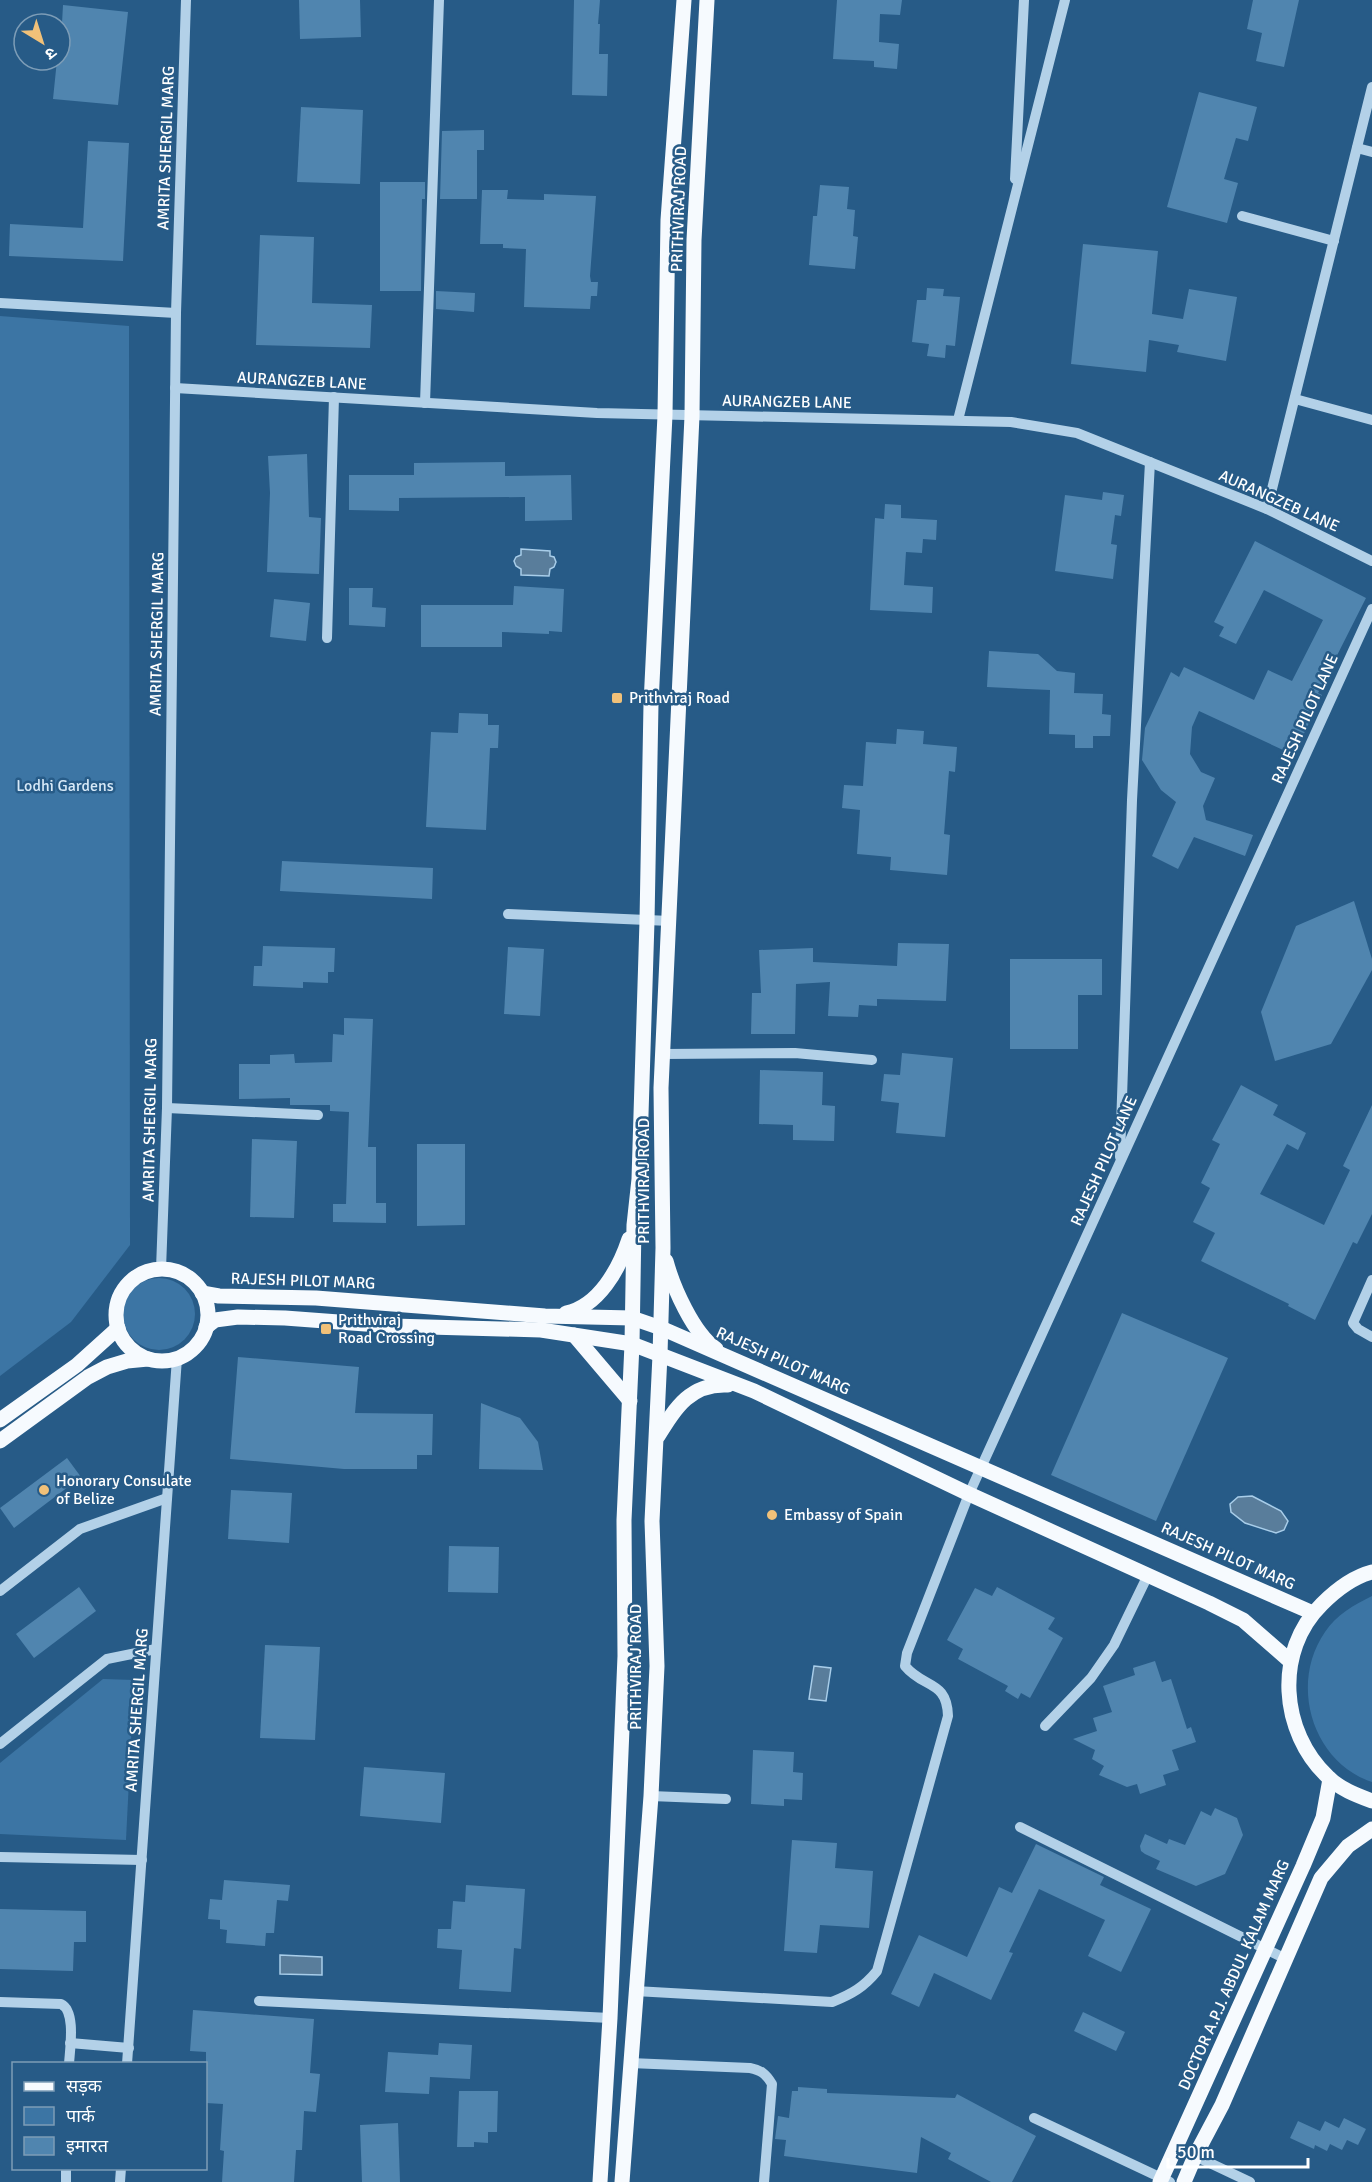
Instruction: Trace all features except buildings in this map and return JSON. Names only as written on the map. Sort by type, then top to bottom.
[{"type":"main road","name":"PRITHVIRAJ ROAD","points":[[600,2182],[610,2018],[625,1668],[624,1520],[633,1344],[634,1225],[639,1179],[651,704],[665,415],[668,220],[684,0]]},
{"type":"main road","name":"PRITHVIRAJ ROAD","points":[[622,2182],[651,1796],[657,1666],[652,1521],[663,1248],[661,1088],[692,416],[694,240],[707,0]]},
{"type":"main road","points":[[545,1316],[578,1311],[592,1299],[616,1270],[634,1225]]},
{"type":"main road","points":[[663,1248],[672,1280],[687,1311],[712,1346],[728,1357]]},
{"type":"main road","points":[[148,1359],[129,1347],[118,1328],[117,1307],[125,1288],[141,1274],[161,1269],[175,1271],[188,1277],[202,1293],[208,1312],[206,1327]]},
{"type":"main road","name":"RAJESH PILOT MARG","points":[[202,1293],[219,1296],[327,1298],[545,1316],[632,1318],[728,1357],[1313,1613]]},
{"type":"main road","points":[[0,1441],[95,1374],[127,1361],[148,1359],[162,1361],[177,1358],[195,1346],[206,1327],[215,1320],[248,1317],[393,1326],[541,1330],[633,1344],[754,1391],[969,1494],[1243,1620],[1290,1661]]},
{"type":"main road","points":[[0,1420],[77,1365],[118,1328]]},
{"type":"main road","points":[[574,1335],[630,1401]]},
{"type":"main road","points":[[656,1438],[677,1407],[690,1395],[705,1386],[735,1385],[754,1391]]},
{"type":"main road","points":[[1372,1572],[1336,1590],[1313,1613],[1299,1636],[1290,1661],[1288,1696],[1296,1731],[1314,1762],[1330,1779],[1352,1794],[1372,1802]]},
{"type":"main road","name":"DOCTOR A.P.J. ABDUL KALAM MARG","points":[[1164,2181],[1323,1818],[1330,1779]]},
{"type":"main road","points":[[1184,2182],[1222,2105],[1321,1878],[1348,1846],[1372,1829]]},
{"type":"street","name":"AMRITA SHERGIL MARG","points":[[161,1269],[167,1108],[176,313],[186,0]]},
{"type":"street","points":[[424,403],[439,0]]},
{"type":"street","points":[[1013,203],[1024,0]]},
{"type":"street","points":[[958,420],[1065,0]]},
{"type":"street","points":[[1268,509],[1357,148],[1367,132],[1372,87]]},
{"type":"street","points":[[1357,148],[1372,152]]},
{"type":"street","points":[[1242,216],[1334,241]]},
{"type":"street","points":[[0,303],[176,313]]},
{"type":"street","name":"AURANGZEB LANE","points":[[175,388],[597,413],[1011,422],[1077,433],[1268,509],[1372,561]]},
{"type":"street","points":[[327,638],[334,398]]},
{"type":"street","points":[[1295,399],[1372,420]]},
{"type":"street","points":[[1120,1163],[1132,800],[1150,462]]},
{"type":"street","name":"RAJESH PILOT LANE","points":[[635,1991],[832,2002],[854,1993],[865,1985],[877,1971],[948,1716],[948,1702],[940,1690],[913,1675],[905,1666],[907,1653],[969,1494],[1372,609]]},
{"type":"street","points":[[508,914],[670,921]]},
{"type":"street","points":[[663,1053],[795,1053],[872,1060]]},
{"type":"street","points":[[167,1108],[318,1114]]},
{"type":"street","points":[[1372,1280],[1353,1323],[1358,1329],[1372,1337]]},
{"type":"street","name":"AMRITA SHERGIL MARG","points":[[128,2062],[177,1358]]},
{"type":"street","points":[[0,1591],[80,1529],[167,1498]]},
{"type":"street","points":[[1045,1726],[1091,1678],[1114,1645],[1148,1575]]},
{"type":"street","points":[[0,1744],[107,1659],[156,1649]]},
{"type":"street","points":[[651,1796],[726,1799]]},
{"type":"street","points":[[1020,1827],[1286,1959]]},
{"type":"street","points":[[0,1857],[142,1860]]},
{"type":"street","points":[[259,2001],[610,2018]]},
{"type":"street","points":[[0,2002],[66,2006],[70,2016],[69,2062]]},
{"type":"street","points":[[70,2043],[129,2048]]},
{"type":"street","points":[[630,2063],[750,2068],[760,2070],[767,2075],[772,2084],[764,2182]]},
{"type":"street","points":[[1034,2118],[1164,2181]]},
{"type":"street","points":[[1195,2156],[1250,2182]]},
{"type":"green space","name":"Lodhi Gardens","points":[[0,316],[129,326],[130,1245],[71,1322],[0,1376]]},
{"type":"green space","points":[[159,1278],[173,1281],[185,1288],[192,1300],[195,1314],[192,1328],[185,1340],[173,1347],[159,1350],[145,1347],[133,1340],[126,1328],[123,1314],[126,1300],[133,1288],[145,1281]]},
{"type":"green space","points":[[1372,1596],[1372,1782],[1351,1772],[1334,1757],[1321,1739],[1312,1719],[1308,1697],[1309,1675],[1314,1653],[1325,1632],[1340,1616]]},
{"type":"green space","points":[[103,1679],[134,1680],[126,1840],[0,1834],[0,1763]]},
{"type":"shaded area","points":[[521,549],[550,551],[550,556],[554,557],[556,562],[550,569],[549,576],[521,575],[521,569],[514,561],[521,555]]},
{"type":"shaded area","points":[[1252,1496],[1281,1511],[1288,1521],[1284,1530],[1276,1533],[1245,1523],[1231,1512],[1230,1504],[1238,1497]]},
{"type":"shaded area","points":[[814,1666],[831,1668],[826,1701],[809,1699]]},
{"type":"shaded area","points":[[280,1955],[322,1957],[322,1975],[280,1974]]},
{"type":"place","name":"Prithviraj Road","points":[[617,698]]},
{"type":"place","name":"Prithviraj Road Crossing","points":[[326,1329]]},
{"type":"place","name":"Honorary Consulate of Belize","points":[[44,1490]]},
{"type":"place","name":"Embassy of Spain","points":[[772,1515]]}]
